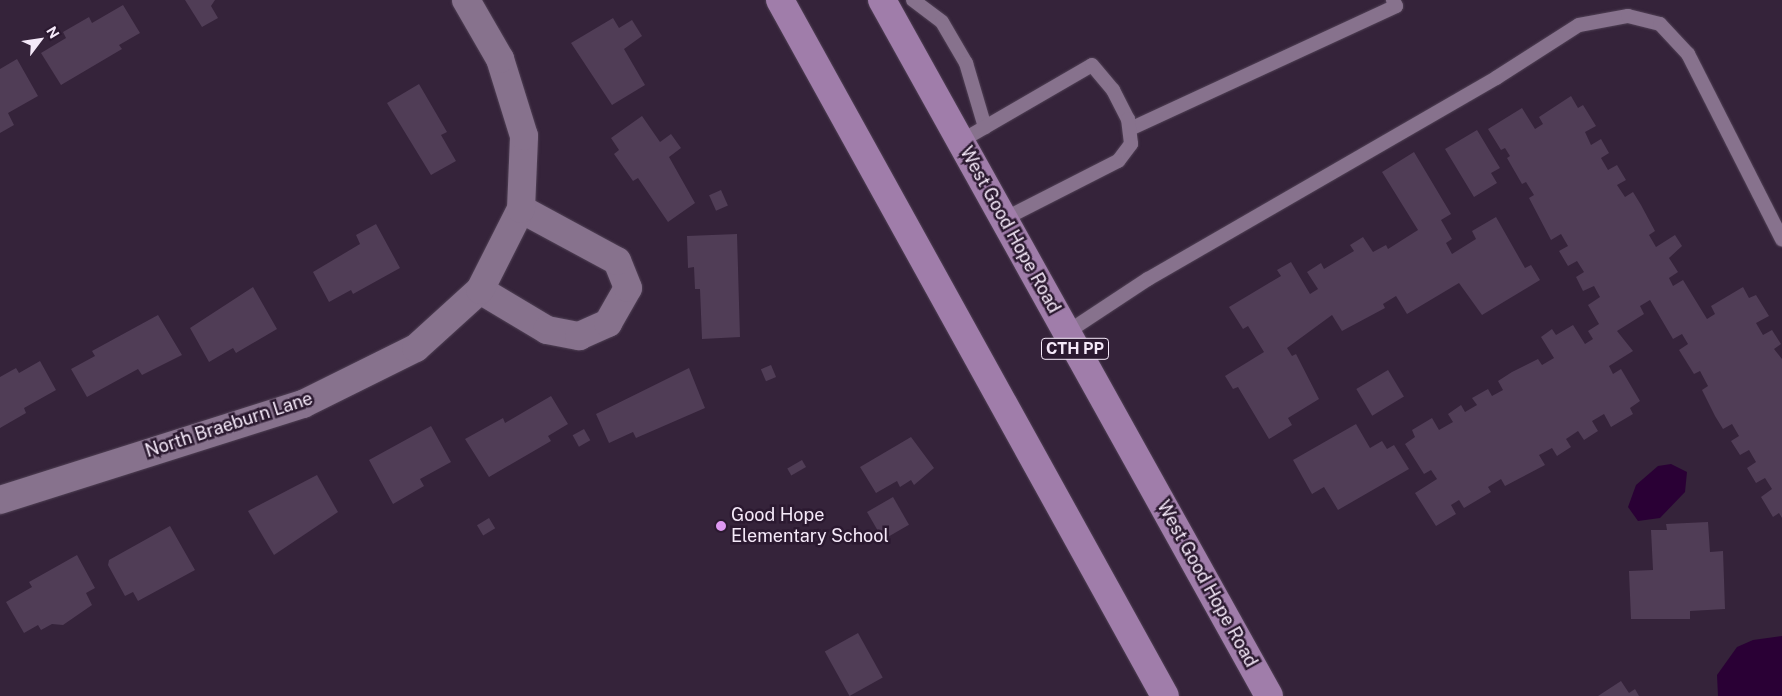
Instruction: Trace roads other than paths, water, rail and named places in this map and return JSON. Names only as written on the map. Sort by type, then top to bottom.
[{"type":"main road","points":[[780,0],[1165,696]]},
{"type":"main road","name":"West Good Hope Road","points":[[899,3],[961,141],[1269,696]]},
{"type":"street","name":"North Braeburn Lane","points":[[0,500],[303,404],[416,348],[480,290],[520,209],[524,136],[500,59],[466,0]]},
{"type":"street","points":[[480,290],[547,330],[579,336],[608,323],[628,288],[617,261],[520,209]]},
{"type":"lane","points":[[1130,129],[1396,6],[1392,0]]},
{"type":"lane","points":[[899,3],[942,22],[966,63],[985,127]]},
{"type":"lane","points":[[1066,333],[1148,279],[1496,78],[1579,25],[1628,16],[1660,24],[1688,54],[1782,239]]},
{"type":"lane","points":[[961,141],[1092,65],[1113,90],[1130,129],[1131,144],[1118,161],[1004,220]]},
{"type":"place","name":"Good Hope Elementary School","points":[[721,526]]}]
